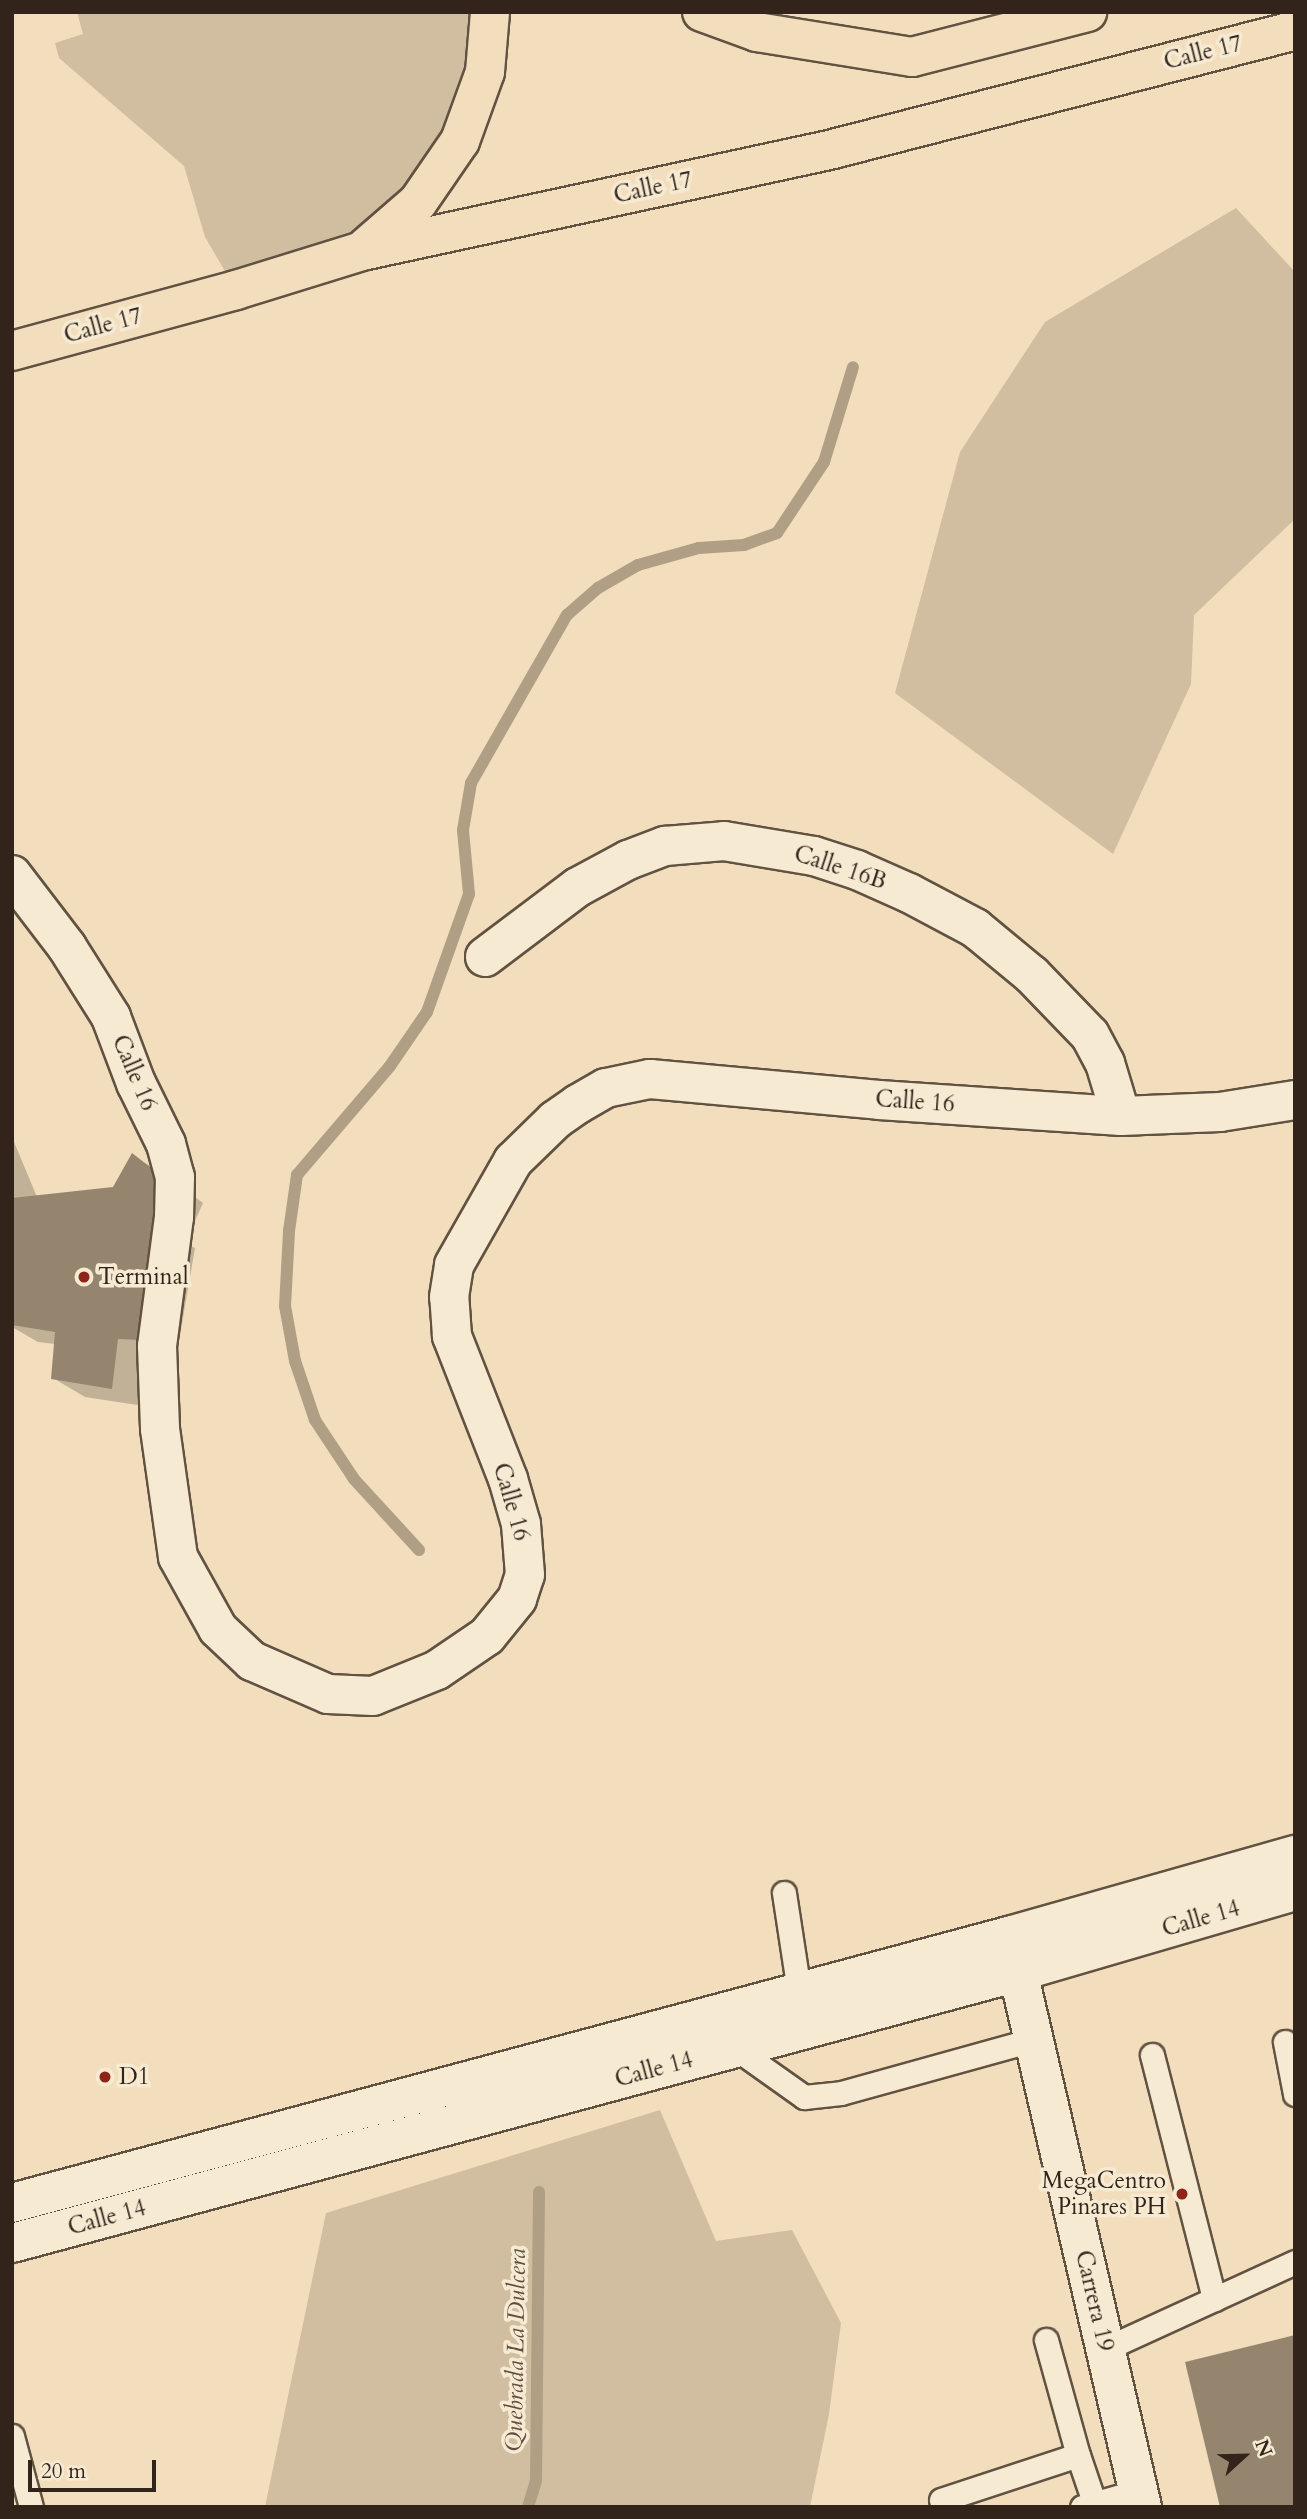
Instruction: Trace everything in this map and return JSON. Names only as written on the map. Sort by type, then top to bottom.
[{"type":"main road","points":[[362,251],[418,202],[460,141],[485,72],[489,12]]},
{"type":"main road","points":[[702,12],[757,32],[912,57],[1087,12]]},
{"type":"main road","name":"Calle 17","points":[[12,351],[236,290],[362,251],[833,149],[1295,30]]},
{"type":"street","name":"Calle 16B","points":[[485,957],[578,887],[628,860],[665,846],[724,841],[814,856],[898,888],[975,928],[1032,975],[1090,1035],[1105,1063],[1121,1116]]},
{"type":"street","name":"Calle 16","points":[[12,875],[67,947],[111,1017],[136,1083],[166,1144],[175,1177],[174,1217],[158,1346],[160,1429],[178,1557],[218,1629],[252,1661],[328,1694],[373,1696],[436,1670],[487,1636],[517,1599],[525,1575],[521,1524],[508,1479],[452,1336],[449,1297],[454,1265],[513,1161],[555,1120],[606,1088],[650,1079],[879,1100],[1121,1116],[1220,1112],[1295,1100]]},
{"type":"street","name":"Calle 14","points":[[12,2203],[1012,1935],[1295,1855]]},
{"type":"street","name":"Calle 14","points":[[12,2243],[1018,1972],[1295,1891]]},
{"type":"street","name":"Carrera 19","points":[[1018,1972],[1140,2499]]},
{"type":"lane","points":[[784,1894],[799,1991]]},
{"type":"lane","points":[[735,2048],[804,2097],[841,2092],[1032,2040]]},
{"type":"lane","points":[[1285,2042],[1295,2094]]},
{"type":"lane","points":[[1152,2055],[1214,2299]]},
{"type":"lane","points":[[1105,2349],[1295,2262]]},
{"type":"lane","points":[[1046,2340],[1078,2455],[1088,2504],[1140,2499]]},
{"type":"lane","points":[[12,2436],[31,2507]]},
{"type":"lane","points":[[941,2500],[1078,2455]]},
{"type":"shaded area","points":[[77,12],[490,12],[418,202],[236,290],[205,237],[184,166],[59,58],[55,43],[83,34]]},
{"type":"shaded area","points":[[1236,208],[1295,272],[1295,519],[1194,615],[1191,684],[1113,854],[895,693],[960,452],[1045,322]]},
{"type":"shaded area","points":[[660,2110],[716,2241],[792,2230],[841,2323],[829,2414],[810,2507],[265,2507],[326,2213]]},
{"type":"building","name":"Terminal","points":[[132,1153],[172,1184],[153,1225],[164,1228],[144,1340],[118,1339],[112,1389],[51,1379],[55,1332],[12,1325],[12,1198],[113,1187]]},
{"type":"building","points":[[1295,2335],[1295,2507],[1220,2507],[1185,2362]]},
{"type":"waterway","name":"Quebrada La Dulcera","points":[[419,1550],[354,1479],[315,1420],[295,1361],[285,1306],[289,1231],[297,1175],[390,1066],[427,1012],[469,894],[463,830],[471,783],[567,615],[598,588],[638,565],[699,548],[744,545],[777,533],[824,462],[853,367]]},
{"type":"waterway","name":"Quebrada La Dulcera","points":[[528,2507],[536,2481],[539,2192]]},
{"type":"place","name":"Terminal","points":[[84,1277]]},
{"type":"place","name":"D1","points":[[105,2077]]},
{"type":"place","name":"MegaCentro Pinares PH","points":[[1182,2194]]}]
